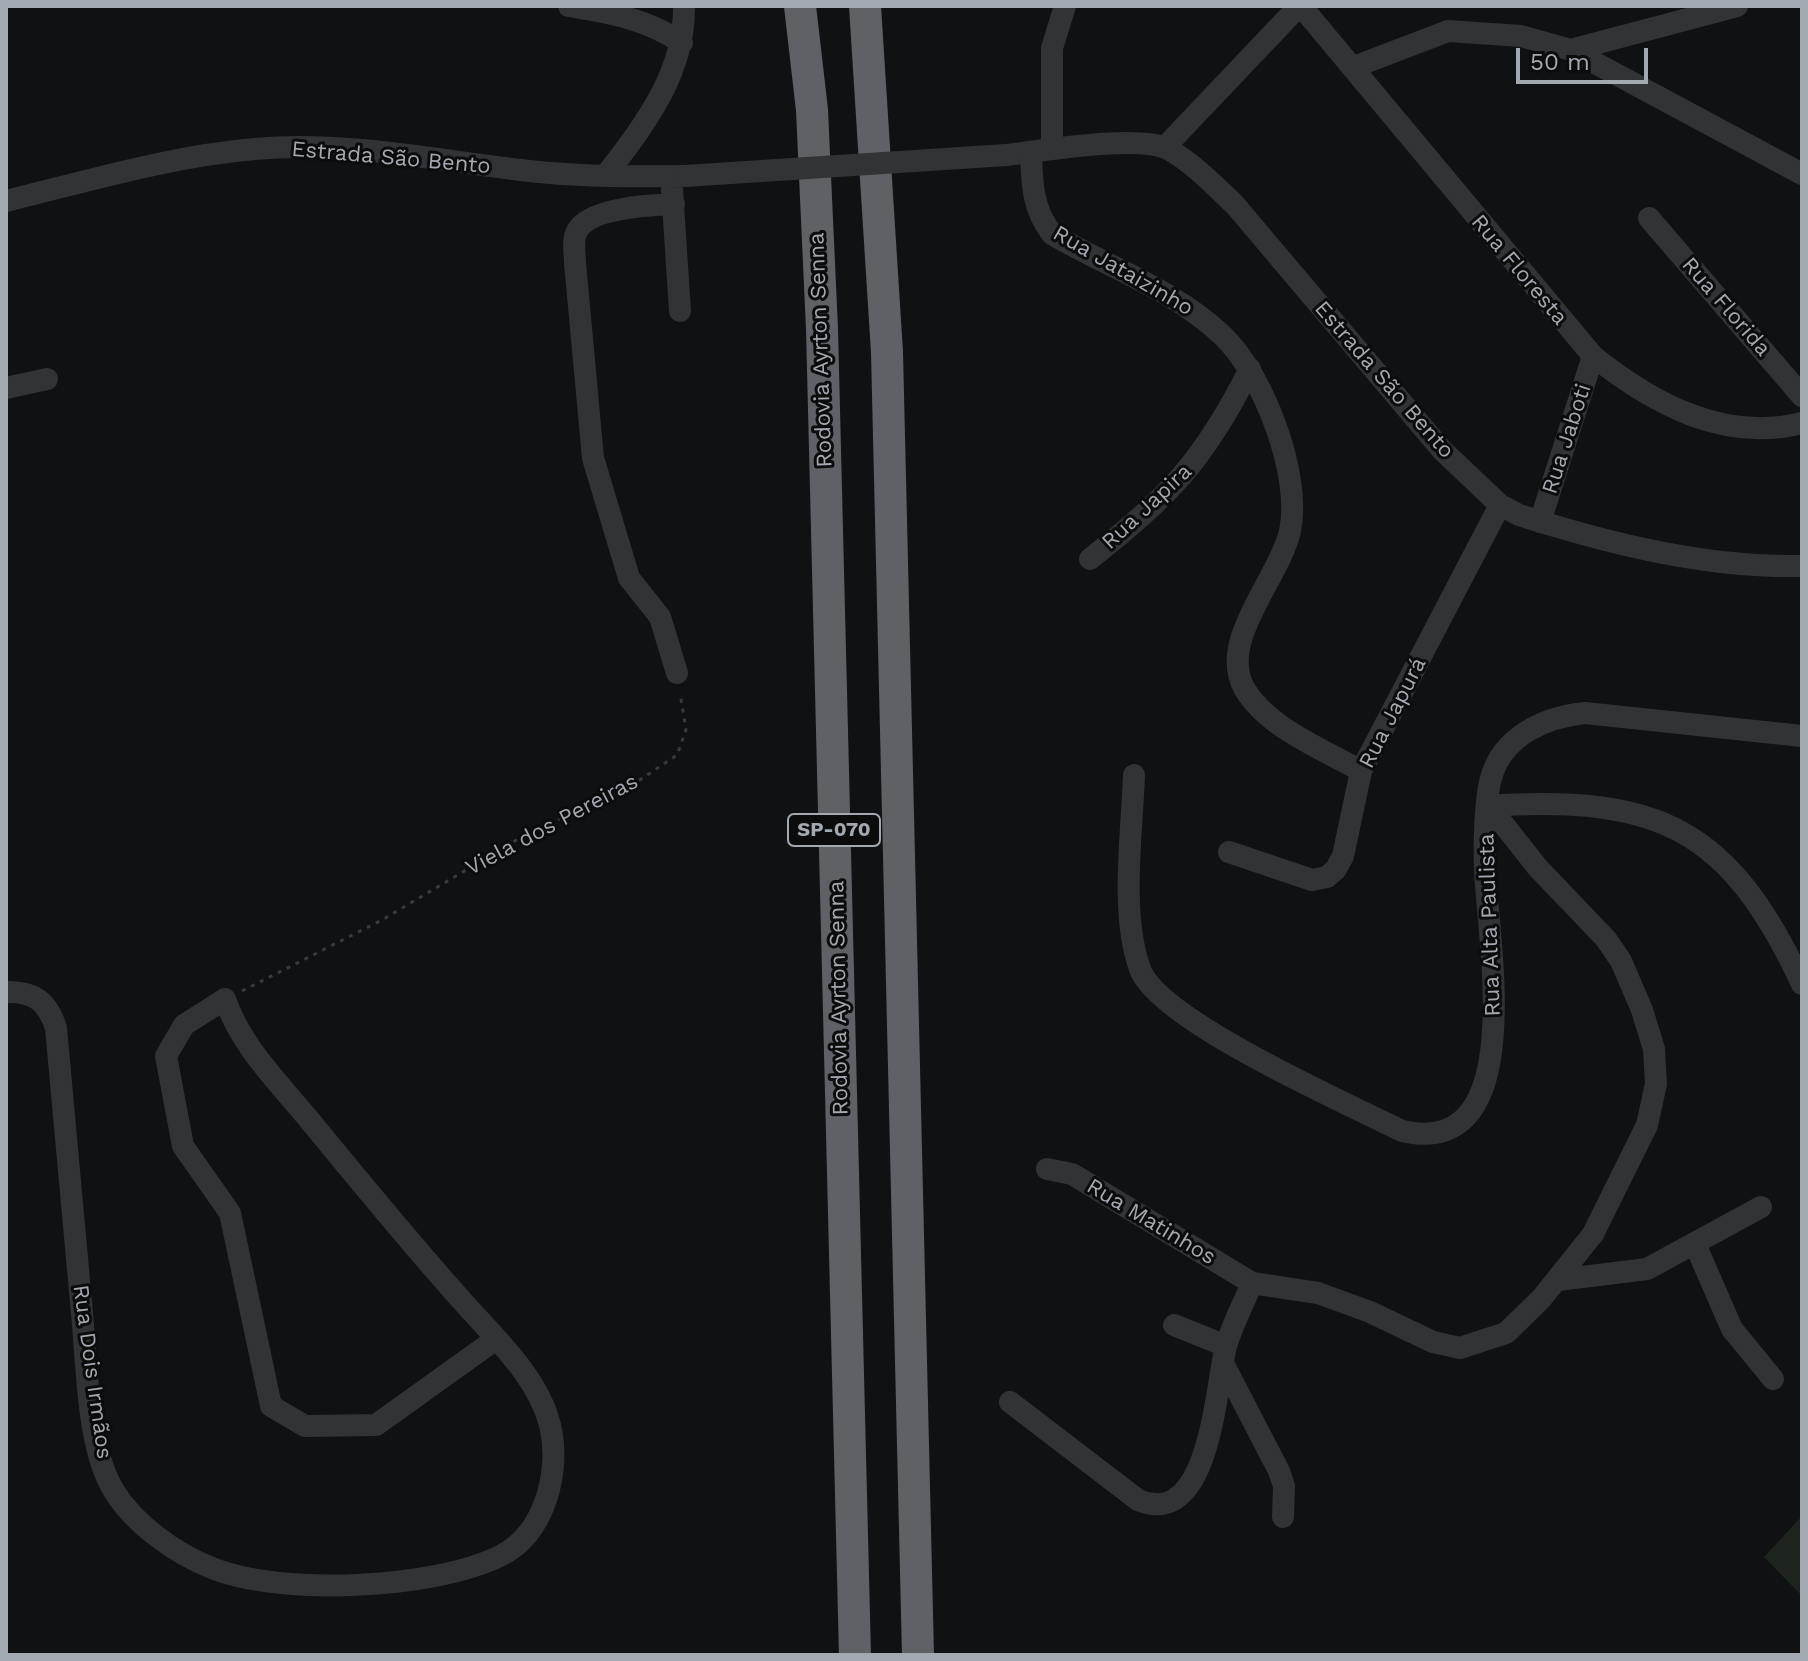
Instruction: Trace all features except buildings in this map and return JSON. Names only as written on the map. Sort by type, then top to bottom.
[{"type":"highway","name":"Rodovia Ayrton Senna","points":[[800,6],[812,110],[822,329],[855,1655]]},
{"type":"highway","name":"SP-070","points":[[865,6],[887,352],[918,1655]]},
{"type":"street","points":[[569,6],[658,26],[682,43]]},
{"type":"street","points":[[606,175],[647,121],[671,75],[682,43],[684,6]]},
{"type":"street","name":"Rua Jataizinho","points":[[1065,6],[1052,48],[1034,200],[1041,220],[1052,234],[1160,290],[1193,311],[1224,336],[1250,369],[1274,422],[1285,461],[1291,528],[1279,565],[1249,619],[1238,647],[1237,668],[1243,686],[1256,704],[1278,723],[1361,771]]},
{"type":"street","points":[[1042,149],[1165,147],[1300,6]]},
{"type":"street","name":"Rua Floresta","points":[[1300,6],[1354,67],[1548,306],[1593,356],[1636,390],[1695,417],[1740,428],[1802,423]]},
{"type":"street","points":[[1571,50],[1737,6]]},
{"type":"street","points":[[1354,67],[1448,31],[1521,36],[1571,50],[1802,174]]},
{"type":"street","name":"Estrada São Bento","points":[[1165,147],[1202,173],[1235,205],[1442,450],[1500,505],[1540,522],[1699,560],[1750,567],[1802,566]]},
{"type":"street","name":"Estrada São Bento","points":[[6,201],[178,161],[256,149],[311,148],[410,155],[521,170],[677,176],[1006,155],[1042,149]]},
{"type":"street","points":[[677,176],[674,204],[680,311]]},
{"type":"street","points":[[674,204],[636,207],[588,220],[575,236],[575,263],[593,458],[629,578],[660,617],[677,673]]},
{"type":"street","name":"Rua Florida","points":[[1649,218],[1802,396]]},
{"type":"street","name":"Rua Jaboti","points":[[1540,522],[1593,356]]},
{"type":"street","name":"Rua Japira","points":[[1090,559],[1164,498],[1195,464],[1222,424],[1250,369]]},
{"type":"street","points":[[6,388],[47,379]]},
{"type":"street","name":"Rua Japurá","points":[[1229,852],[1292,876],[1312,880],[1327,877],[1336,869],[1343,856],[1361,771],[1500,505]]},
{"type":"street","name":"Rua Alta Paulista","points":[[1134,775],[1132,923],[1136,955],[1150,987],[1173,1007],[1262,1060],[1402,1131],[1422,1136],[1440,1134],[1458,1125],[1475,1105],[1485,1079],[1495,995],[1485,869],[1491,779],[1500,759],[1532,726],[1553,716],[1585,713],[1802,736]]},
{"type":"street","points":[[1489,806],[1554,802],[1597,806],[1634,812],[1672,827],[1717,856],[1749,889],[1775,928],[1802,984]]},
{"type":"street","points":[[1010,1402],[1138,1500],[1162,1506],[1185,1493],[1208,1441],[1225,1355],[1252,1283],[1318,1293],[1370,1312],[1433,1342],[1460,1348],[1506,1333],[1558,1280],[1593,1234],[1647,1125],[1656,1084],[1654,1049],[1642,1010],[1613,950],[1538,868],[1489,806]]},
{"type":"street","name":"Rua Dois Irmãos","points":[[6,992],[20,992],[39,998],[51,1011],[56,1028],[88,1378],[98,1450],[112,1489],[125,1506],[172,1546],[209,1567],[236,1576],[318,1584],[399,1583],[440,1576],[501,1556],[520,1542],[535,1522],[549,1494],[555,1454],[550,1423],[538,1395],[496,1339],[414,1247],[247,1043],[225,999]]},
{"type":"street","points":[[225,999],[184,1025],[166,1056],[183,1146],[230,1213],[271,1406],[305,1426],[376,1425],[496,1339]]},
{"type":"street","name":"Rua Matinhos","points":[[1047,1169],[1072,1174],[1252,1283]]},
{"type":"street","points":[[1558,1280],[1647,1269],[1761,1207]]},
{"type":"street","points":[[1695,1244],[1732,1329],[1773,1379]]},
{"type":"street","points":[[1174,1325],[1225,1355],[1279,1471],[1284,1486],[1283,1517]]},
{"type":"path","name":"Viela dos Pereiras","points":[[225,999],[382,920],[530,832],[625,790],[677,755],[686,730],[677,673]]},
{"type":"shaded area","points":[[1802,1516],[1802,1596],[1764,1557]]}]
